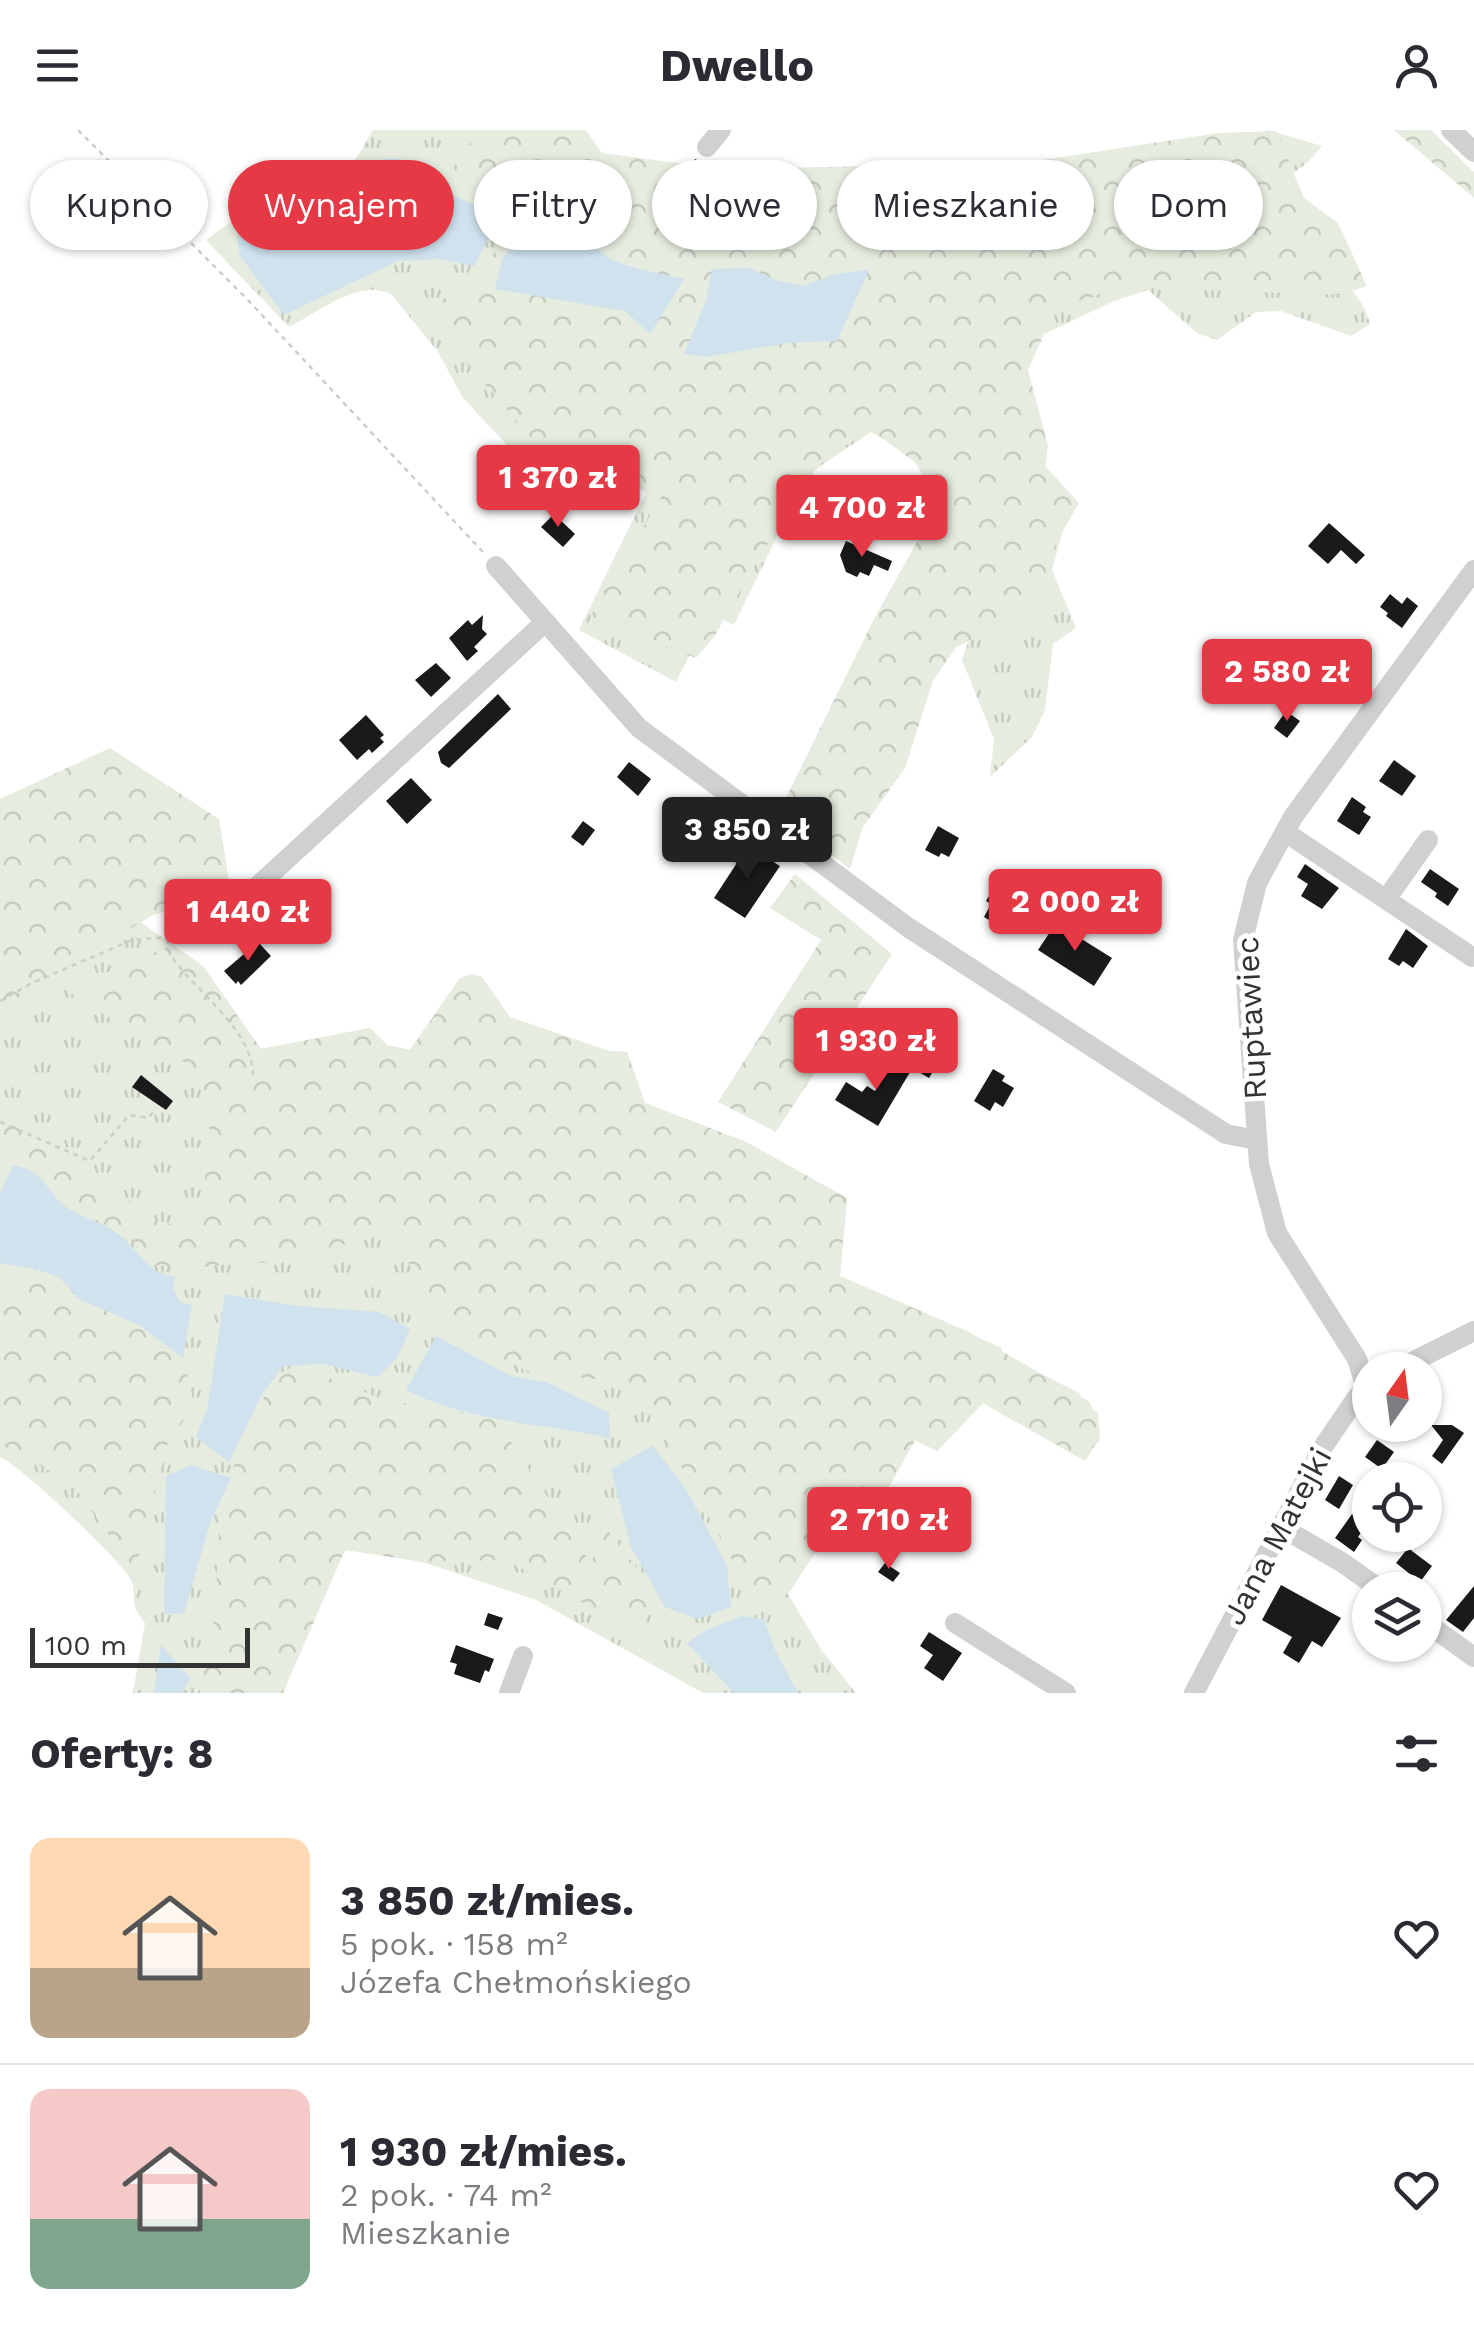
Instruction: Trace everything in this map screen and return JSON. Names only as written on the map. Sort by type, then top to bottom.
[{"type":"street","points":[[707,147],[721,130]]},
{"type":"street","points":[[1450,130],[1474,152]]},
{"type":"street","points":[[497,567],[639,728],[908,928],[1226,1134],[1258,1140]]},
{"type":"street","name":"Ruptawiec","points":[[1352,1353],[1276,1234],[1259,1164],[1243,940],[1257,884],[1285,832],[1474,570]]},
{"type":"street","points":[[213,922],[238,904],[544,624]]},
{"type":"street","points":[[1285,832],[1472,957]]},
{"type":"street","points":[[1387,898],[1428,840]]},
{"type":"street","points":[[1432,1352],[1474,1331]]},
{"type":"street","name":"Jana Matejki","points":[[1194,1693],[1322,1447],[1352,1408]]},
{"type":"street","points":[[1280,1527],[1357,1572]]},
{"type":"street","points":[[955,1623],[1066,1693]]},
{"type":"street","points":[[1442,1634],[1474,1657]]},
{"type":"street","points":[[509,1693],[523,1656]]},
{"type":"path","points":[[78,130],[246,298],[497,567]]},
{"type":"path","points":[[0,1002],[32,983],[132,940],[168,937],[213,922]]},
{"type":"path","points":[[168,937],[170,958],[204,991],[246,1043],[254,1059],[252,1078]]},
{"type":"path","points":[[0,1122],[90,1161],[129,1115],[148,1118],[156,1109]]},
{"type":"green space","points":[[373,130],[582,130],[559,160],[474,160],[474,250],[632,250],[632,171],[652,171],[652,250],[817,250],[817,168],[837,167],[837,250],[1094,250],[1094,162],[1114,162],[1114,250],[1263,250],[1263,228],[1335,274],[1363,306],[1370,324],[1351,336],[1281,311],[1256,312],[1217,340],[1197,333],[1148,290],[1114,301],[1044,334],[1003,377],[1026,445],[1079,503],[1063,530],[1052,570],[1076,628],[1053,644],[1045,710],[1032,737],[990,777],[994,739],[962,660],[994,564],[938,504],[912,456],[871,432],[807,475],[734,625],[711,614],[676,682],[579,630],[646,493],[631,474],[535,475],[463,398],[438,352],[392,295],[380,290],[354,293],[289,327],[208,242],[228,224],[228,250],[454,250],[454,160],[355,160]]},
{"type":"green space","points":[[477,130],[586,130],[602,153],[655,160],[652,250],[817,250],[817,167],[837,167],[837,250],[1094,250],[1094,160],[1042,160],[1218,133],[1276,131],[1304,198],[1338,223],[1367,286],[1340,295],[1121,287],[1056,308],[1028,370],[1048,446],[1045,469],[1079,503],[1057,541],[1048,584],[1034,608],[1023,618],[956,647],[933,681],[905,768],[863,827],[850,869],[778,814],[873,621],[938,504],[916,463],[870,429],[819,464],[714,637],[696,658],[590,617],[663,494],[564,476],[467,363],[427,304],[480,287],[495,250],[632,250],[632,160],[474,160],[474,187],[455,172]]},
{"type":"green space","points":[[1267,130],[1322,146],[1308,162],[1263,197],[1263,160],[1204,160]]},
{"type":"green space","points":[[1394,130],[1431,130],[1474,172],[1474,198]]},
{"type":"green space","points":[[110,748],[219,819],[231,893],[153,915],[0,1006],[0,799]]},
{"type":"green space","points":[[0,872],[122,909],[203,966],[261,1049],[370,1028],[387,1045],[410,1050],[460,978],[472,974],[482,977],[499,1014],[609,1051],[627,1052],[645,1103],[746,1142],[847,1198],[840,1276],[1002,1348],[1000,1353],[1081,1394],[1076,1401],[1098,1413],[1100,1439],[1085,1461],[983,1403],[937,1451],[915,1440],[859,1540],[831,1528],[788,1594],[822,1651],[856,1693],[703,1693],[536,1600],[355,1544],[341,1556],[318,1591],[283,1693],[133,1693],[145,1623],[134,1604],[131,1580],[70,1514],[0,1457]]},
{"type":"green space","points":[[795,874],[892,954],[776,1132],[718,1102],[821,940],[770,908]]},
{"type":"green space","points":[[173,945],[203,966],[261,1049],[370,1028],[387,1045],[410,1050],[460,978],[482,977],[510,1017],[609,1051],[627,1052],[645,1103],[746,1142],[847,1198],[840,1276],[967,1331],[1090,1402],[1100,1431],[1085,1461],[983,1403],[937,1451],[915,1440],[859,1540],[831,1528],[788,1594],[754,1600],[658,1424],[619,1382],[527,1371],[435,1324],[414,1290],[413,1273],[399,1241],[374,1234],[293,1262],[186,1269],[149,1264],[132,1239],[61,1201],[41,1179],[13,1165],[0,1173],[0,1117],[47,1137],[151,1218],[188,1230],[202,1193],[209,1147],[206,1102],[200,1083],[183,1061],[65,990]]},
{"type":"green space","points":[[37,1269],[52,1275],[79,1299],[139,1325],[183,1358],[192,1394],[190,1412],[168,1442],[135,1571],[73,1485],[0,1441],[0,1280],[15,1282]]},
{"type":"green space","points":[[295,1365],[388,1401],[496,1419],[592,1565],[601,1517],[612,1537],[657,1593],[639,1634],[506,1560],[423,1562],[345,1550],[283,1693],[200,1693],[215,1614],[219,1524],[240,1442],[275,1377]]},
{"type":"water","points":[[454,195],[474,205],[474,250],[482,250],[474,266],[440,259],[398,261],[284,315],[239,250],[454,250]]},
{"type":"water","points":[[511,250],[599,250],[630,266],[684,279],[650,334],[625,311],[495,289],[503,257]]},
{"type":"water","points":[[749,268],[778,281],[804,286],[835,274],[869,270],[837,341],[788,343],[706,357],[684,354],[706,300],[712,269]]},
{"type":"water","points":[[13,1165],[39,1177],[66,1207],[121,1236],[158,1272],[175,1277],[173,1289],[180,1302],[192,1305],[183,1358],[139,1325],[79,1299],[60,1278],[37,1269],[0,1263],[0,1194]]},
{"type":"water","points":[[225,1294],[298,1306],[379,1312],[410,1329],[397,1358],[378,1377],[323,1364],[283,1366],[261,1396],[229,1462],[196,1437],[207,1410]]},
{"type":"water","points":[[436,1336],[511,1376],[546,1382],[609,1413],[610,1438],[454,1409],[406,1390]]},
{"type":"water","points":[[653,1446],[687,1491],[727,1566],[731,1607],[697,1619],[665,1607],[631,1547],[611,1469]]},
{"type":"water","points":[[191,1465],[231,1478],[210,1523],[184,1613],[164,1614],[166,1476]]},
{"type":"water","points":[[742,1616],[764,1619],[798,1693],[734,1693],[687,1643],[706,1630]]},
{"type":"water","points":[[161,1645],[190,1678],[183,1693],[154,1693]]},
{"type":"building","points":[[554,514],[575,534],[563,547],[541,527]]},
{"type":"building","points":[[1329,523],[1365,555],[1356,564],[1341,550],[1328,564],[1308,546]]},
{"type":"building","points":[[846,541],[892,561],[888,571],[874,565],[869,576],[860,572],[857,577],[846,572],[840,555]]},
{"type":"building","points":[[1390,594],[1402,604],[1407,597],[1418,606],[1402,628],[1380,607]]},
{"type":"building","points":[[483,615],[482,629],[487,634],[467,661],[449,638],[468,620],[472,625]]},
{"type":"building","points":[[1328,646],[1343,656],[1335,667],[1321,657]]},
{"type":"building","points":[[436,663],[451,678],[431,697],[415,680]]},
{"type":"building","points":[[498,694],[511,709],[449,768],[441,763],[438,752]]},
{"type":"building","points":[[1286,711],[1300,721],[1287,738],[1274,728]]},
{"type":"building","points":[[366,715],[384,735],[380,738],[384,742],[357,760],[339,740]]},
{"type":"building","points":[[1394,760],[1416,776],[1402,796],[1379,781]]},
{"type":"building","points":[[629,762],[651,779],[638,796],[617,777]]},
{"type":"building","points":[[411,778],[432,800],[407,824],[386,801]]},
{"type":"building","points":[[1352,797],[1366,807],[1363,812],[1371,817],[1359,835],[1337,821]]},
{"type":"building","points":[[583,821],[595,830],[583,846],[571,837]]},
{"type":"building","points":[[938,826],[959,838],[949,857],[925,850]]},
{"type":"building","points":[[700,828],[722,843],[711,859],[689,844]]},
{"type":"building","points":[[748,846],[780,866],[745,918],[714,898]]},
{"type":"building","points":[[1305,864],[1339,888],[1322,909],[1301,896],[1308,884],[1297,877]]},
{"type":"building","points":[[1430,869],[1459,889],[1448,906],[1421,882]]},
{"type":"building","points":[[1001,876],[1026,890],[1003,928],[984,917],[991,904],[986,901]]},
{"type":"building","points":[[1041,879],[1062,890],[1053,908],[1032,896]]},
{"type":"building","points":[[1056,923],[1112,958],[1094,986],[1038,950]]},
{"type":"building","points":[[1406,929],[1428,946],[1413,968],[1403,961],[1399,966],[1388,959]]},
{"type":"building","points":[[258,942],[271,956],[241,985],[238,981],[236,984],[224,971]]},
{"type":"building","points":[[895,1056],[913,1067],[878,1126],[835,1100],[846,1082],[862,1092],[867,1086],[875,1091]]},
{"type":"building","points":[[926,1058],[937,1065],[929,1078],[917,1071]]},
{"type":"building","points":[[993,1069],[1014,1088],[1003,1107],[995,1102],[990,1111],[974,1101]]},
{"type":"building","points":[[141,1075],[173,1101],[166,1110],[132,1087]]},
{"type":"building","points":[[1442,1425],[1452,1425],[1464,1433],[1442,1464],[1432,1456],[1443,1440]]},
{"type":"building","points":[[1376,1442],[1394,1452],[1387,1462],[1372,1462],[1365,1457]]},
{"type":"building","points":[[1339,1476],[1352,1484],[1339,1509],[1325,1500]]},
{"type":"building","points":[[1352,1514],[1352,1551],[1335,1538]]},
{"type":"building","points":[[1405,1552],[1413,1552],[1432,1566],[1428,1572],[1407,1572],[1396,1563]]},
{"type":"building","points":[[885,1563],[900,1573],[893,1582],[878,1572]]},
{"type":"building","points":[[1281,1585],[1341,1618],[1322,1647],[1312,1641],[1299,1663],[1283,1653],[1292,1637],[1262,1620]]},
{"type":"building","points":[[1474,1586],[1474,1618],[1463,1632],[1446,1620]]},
{"type":"building","points":[[488,1613],[503,1618],[498,1630],[484,1625]]},
{"type":"building","points":[[929,1632],[962,1653],[943,1681],[924,1668],[933,1655],[920,1646]]},
{"type":"building","points":[[456,1645],[494,1659],[480,1683],[454,1674],[457,1664],[450,1662]]}]
